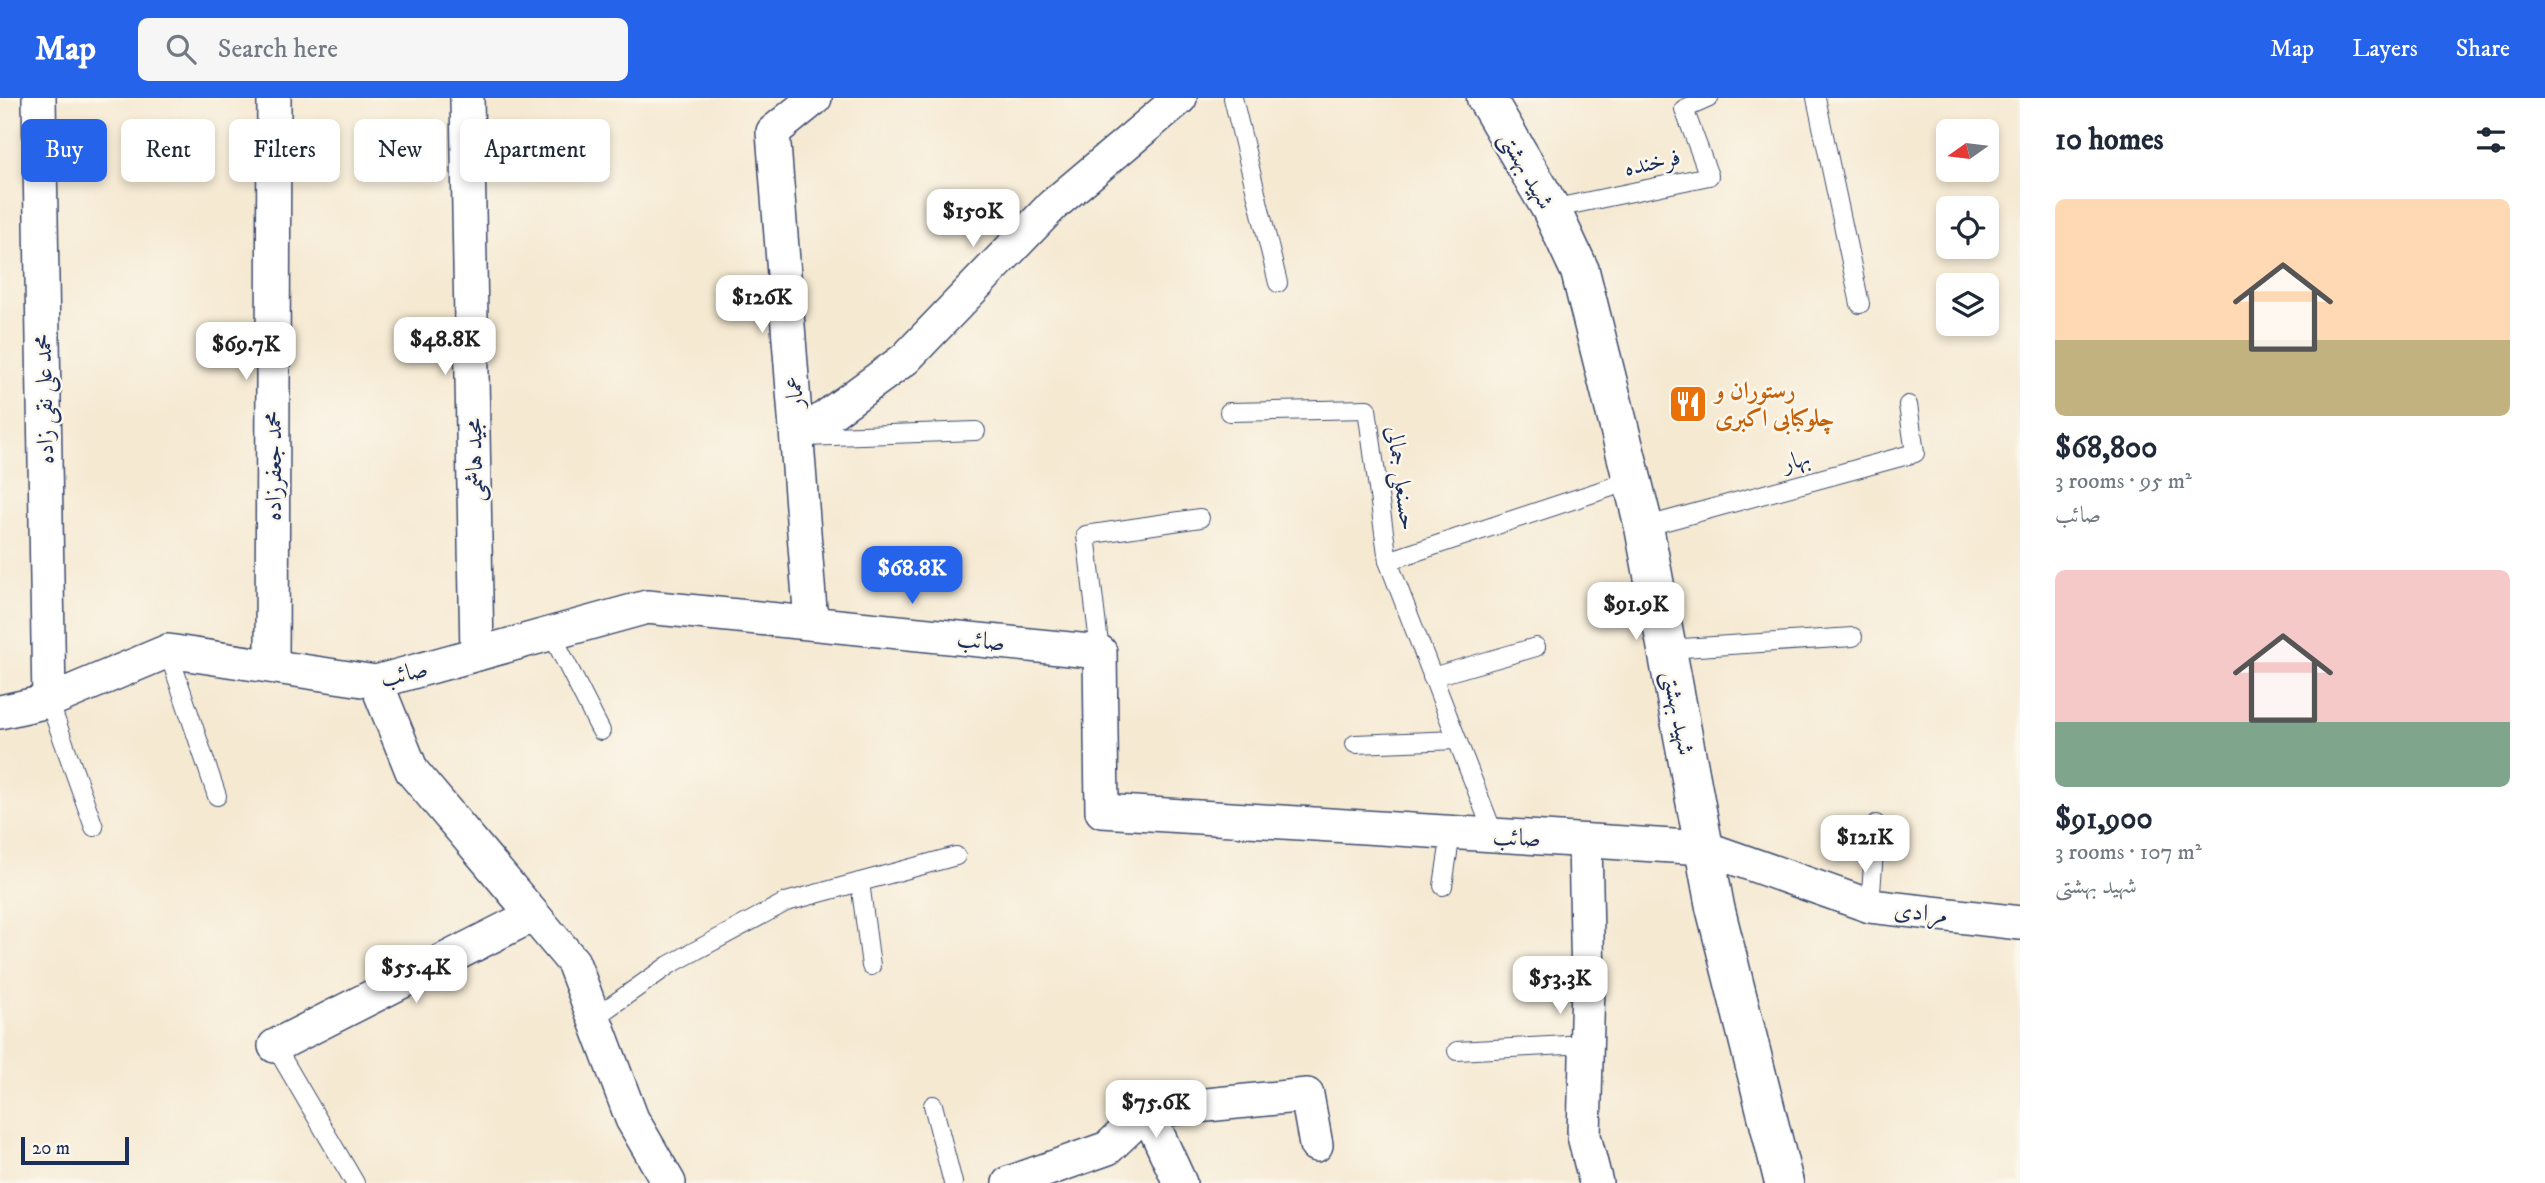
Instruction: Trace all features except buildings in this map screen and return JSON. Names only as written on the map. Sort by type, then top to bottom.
[{"type":"street","name":"محمد علی نقی زاده","points":[[38,98],[49,701]]},
{"type":"street","name":"محمد جعفرزاده","points":[[272,666],[274,98]]},
{"type":"street","name":"مجید هاشمی","points":[[467,98],[477,654]]},
{"type":"street","name":"عمار","points":[[811,623],[774,132],[815,98]]},
{"type":"street","name":"شهید بهشتی","points":[[1486,98],[1551,209],[1580,271],[1644,527],[1715,907],[1784,1183]]},
{"type":"street","points":[[797,438],[905,359],[1053,205],[1162,105]]},
{"type":"street","name":"صائب","points":[[168,650],[376,682],[647,607],[1100,652],[1102,811],[1704,848]]},
{"type":"street","points":[[0,712],[49,701],[168,650]]},
{"type":"street","points":[[376,682],[412,771],[573,962],[632,1119],[669,1183]]},
{"type":"street","points":[[1585,841],[1584,1136],[1596,1183]]},
{"type":"street","name":"مرادی","points":[[1704,848],[1870,906],[2020,923]]},
{"type":"street","points":[[275,1046],[533,915]]},
{"type":"street","points":[[1009,1183],[1108,1148],[1147,1111],[1307,1095],[1316,1145]]},
{"type":"street","points":[[1147,1111],[1180,1183]]},
{"type":"lane","points":[[1233,98],[1278,283]]},
{"type":"lane","name":"فرخنده","points":[[1551,209],[1709,176],[1684,109],[1709,98]]},
{"type":"lane","points":[[1816,98],[1860,304]]},
{"type":"lane","name":"بهار","points":[[1644,527],[1915,453],[1908,405]]},
{"type":"lane","name":"حسنعلی جمالی","points":[[1228,412],[1367,409],[1388,561],[1633,480]]},
{"type":"lane","points":[[797,438],[976,431]]},
{"type":"lane","points":[[1100,652],[1086,535],[1200,518]]},
{"type":"lane","points":[[1388,561],[1494,835]]},
{"type":"lane","points":[[551,633],[601,731]]},
{"type":"lane","points":[[1667,649],[1853,637]]},
{"type":"lane","points":[[1432,677],[1536,647]]},
{"type":"lane","points":[[168,650],[216,796]]},
{"type":"lane","points":[[49,701],[94,827]]},
{"type":"lane","points":[[1355,744],[1457,740]]},
{"type":"lane","points":[[1870,906],[1876,824]]},
{"type":"lane","points":[[1443,886],[1451,833]]},
{"type":"lane","points":[[594,1018],[669,965],[786,902],[956,856]]},
{"type":"lane","points":[[860,882],[871,966]]},
{"type":"lane","points":[[1457,1051],[1586,1044]]},
{"type":"lane","points":[[275,1046],[355,1183]]},
{"type":"lane","points":[[933,1105],[953,1183]]},
{"type":"place","name":"رستوران و چلوکبابی اکبری","points":[[1688,404]]}]
